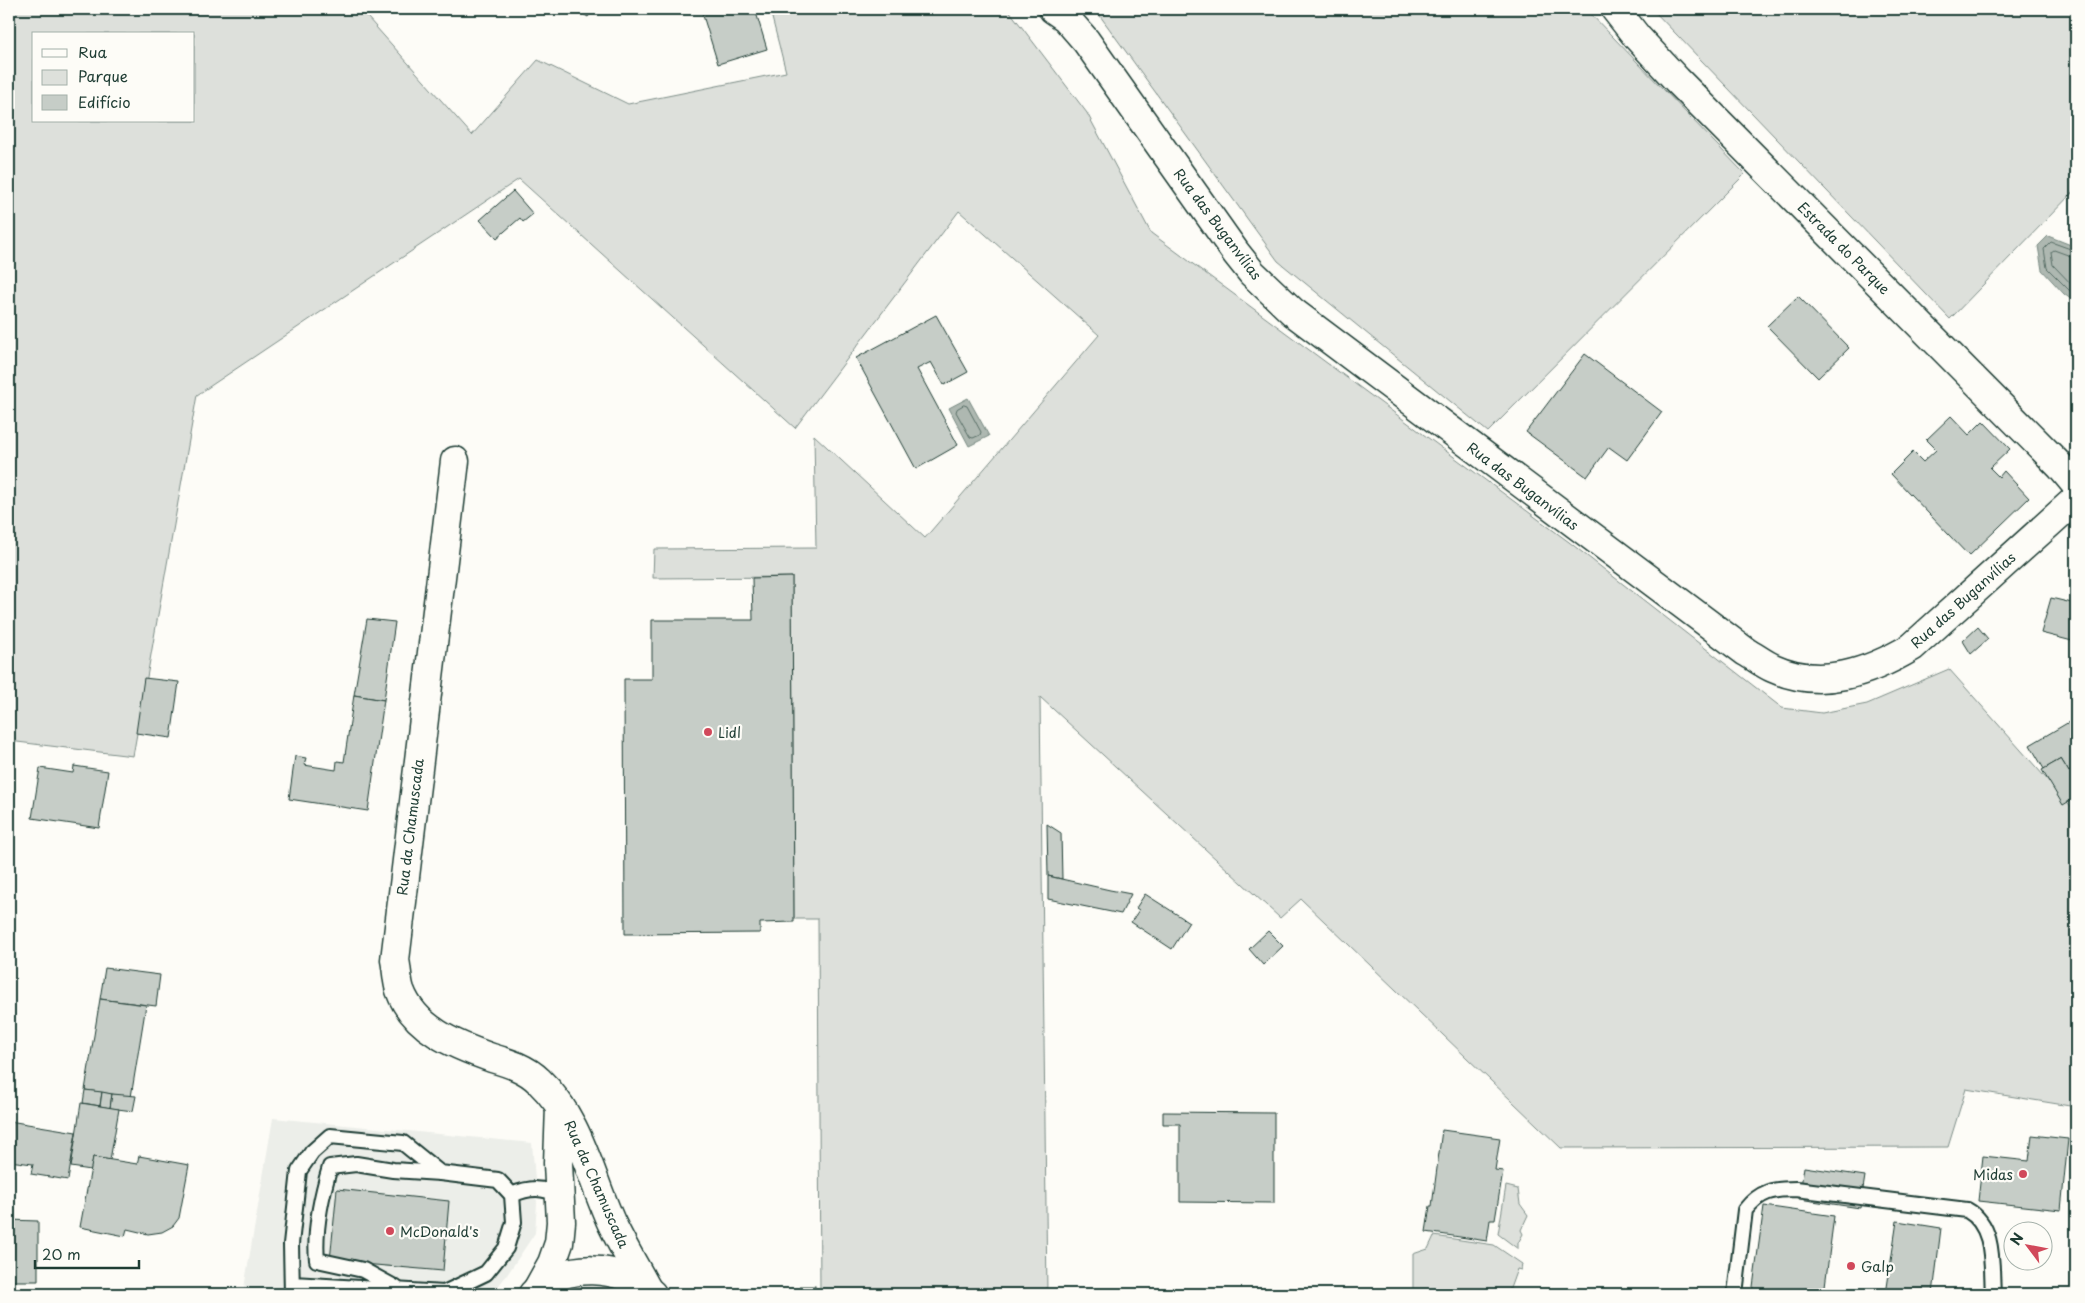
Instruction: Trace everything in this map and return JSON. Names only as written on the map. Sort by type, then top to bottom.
[{"type":"street","name":"Rua das Buganvílias","points":[[1053,9],[1066,18],[1086,41],[1236,253],[1271,292],[1293,312],[1512,478],[1746,652],[1773,668],[1798,676],[1819,679],[1843,676],[1888,661],[1912,647],[2076,499]]},
{"type":"street","name":"Estrada do Parque","points":[[1615,9],[1637,37],[1670,73],[2054,460],[2076,485]]},
{"type":"street","name":"Rua da Chamuscada","points":[[456,461],[413,800],[395,960],[400,989],[410,1010],[426,1026],[444,1038],[467,1049],[527,1071],[538,1080],[560,1106],[578,1135],[612,1222],[650,1292]]},
{"type":"street","name":"Rua da Chamuscada","points":[[535,1292],[552,1263],[559,1243],[560,1196],[558,1163],[560,1106]]},
{"type":"street","points":[[535,1292],[563,1275],[592,1269],[621,1274],[650,1292]]},
{"type":"lane","points":[[401,1290],[363,1270],[317,1260],[316,1243],[322,1193],[330,1167],[356,1164],[394,1170],[498,1180],[512,1195],[514,1222],[506,1248],[486,1273],[444,1293],[401,1290],[292,1289],[291,1244],[299,1171],[312,1152],[330,1136],[403,1143],[440,1173]]},
{"type":"lane","points":[[512,1195],[526,1189],[538,1188],[560,1196]]},
{"type":"lane","points":[[1735,1294],[1745,1210],[1760,1195],[1776,1190],[1796,1188],[1967,1210],[1980,1220],[1989,1240],[1993,1294]]},
{"type":"shaded area","points":[[273,1118],[532,1143],[537,1203],[535,1233],[492,1294],[243,1294]]},
{"type":"green space","points":[[9,9],[360,9],[472,135],[538,60],[628,104],[786,72],[770,10],[1008,9],[1087,113],[1151,233],[1569,542],[1782,708],[1822,713],[1867,704],[1949,669],[2076,812],[2076,1107],[1966,1089],[1948,1147],[1561,1148],[1301,899],[1280,918],[1040,697],[1047,1294],[820,1294],[818,919],[794,919],[792,577],[653,578],[654,549],[816,548],[814,435],[925,538],[1099,335],[959,211],[795,428],[519,179],[197,395],[133,756],[9,741]]},
{"type":"green space","points":[[1095,9],[1586,9],[1745,174],[1488,432],[1278,261]]},
{"type":"green space","points":[[1652,9],[2076,9],[2076,189],[1950,319]]},
{"type":"green space","points":[[1506,1186],[1518,1189],[1520,1204],[1528,1215],[1521,1230],[1523,1234],[1518,1243],[1518,1249],[1498,1234]]},
{"type":"green space","points":[[1434,1236],[1494,1245],[1522,1264],[1521,1270],[1517,1269],[1508,1294],[1413,1294],[1413,1254],[1428,1249]]},
{"type":"water","points":[[2048,236],[2076,247],[2076,303],[2064,294],[2042,270],[2038,246]]},
{"type":"water","points":[[968,398],[989,436],[969,446],[949,408]]},
{"type":"building","points":[[551,9],[565,9],[562,15]]},
{"type":"building","points":[[575,9],[593,9],[588,17]]},
{"type":"building","points":[[701,9],[755,9],[767,49],[718,64]]},
{"type":"building","points":[[513,191],[533,214],[523,222],[520,218],[497,238],[480,220]]},
{"type":"building","points":[[1798,296],[1849,348],[1818,378],[1767,326]]},
{"type":"building","points":[[936,315],[968,372],[944,385],[931,362],[917,369],[958,445],[916,469],[856,358]]},
{"type":"building","points":[[1585,354],[1662,412],[1627,460],[1609,447],[1587,477],[1526,432]]},
{"type":"building","points":[[1951,416],[1969,435],[1983,421],[2010,449],[1990,468],[1999,477],[2004,471],[2029,498],[1969,556],[1891,474],[1913,452],[1923,462],[1936,450],[1926,440]]},
{"type":"building","name":"Lidl","points":[[792,577],[794,922],[760,923],[760,933],[625,934],[624,679],[652,679],[652,620],[753,620],[752,578]]},
{"type":"building","points":[[2051,598],[2076,604],[2076,642],[2041,633]]},
{"type":"building","points":[[367,619],[395,622],[384,700],[354,695]]},
{"type":"building","points":[[1978,627],[1988,639],[1971,654],[1963,641]]},
{"type":"building","points":[[144,678],[179,682],[171,738],[136,733]]},
{"type":"building","points":[[354,695],[384,700],[368,811],[289,799],[295,756],[306,758],[304,765],[336,770],[337,761],[344,762]]},
{"type":"building","points":[[2069,722],[2076,734],[2076,767],[2069,772],[2061,759],[2044,769],[2030,745]]},
{"type":"building","points":[[2061,759],[2069,772],[2076,767],[2076,797],[2063,805],[2042,770]]},
{"type":"building","points":[[74,766],[108,771],[99,828],[32,818],[40,768],[73,773]]},
{"type":"building","points":[[1047,824],[1061,833],[1062,879],[1048,876]]},
{"type":"building","points":[[1048,876],[1131,894],[1121,914],[1048,899]]},
{"type":"building","points":[[1145,894],[1189,922],[1172,949],[1131,922],[1139,910],[1136,908]]},
{"type":"building","points":[[1268,931],[1283,946],[1263,965],[1249,949]]},
{"type":"building","points":[[105,968],[160,975],[156,1006],[100,999]]},
{"type":"building","points":[[100,999],[146,1005],[131,1097],[85,1090]]},
{"type":"building","points":[[85,1090],[102,1092],[100,1106],[83,1103]]},
{"type":"building","points":[[102,1092],[112,1094],[110,1108],[100,1106]]},
{"type":"building","points":[[112,1094],[136,1096],[133,1111],[110,1108]]},
{"type":"building","points":[[81,1103],[119,1109],[110,1160],[93,1157],[91,1170],[71,1167]]},
{"type":"building","points":[[1163,1112],[1274,1113],[1274,1203],[1180,1202],[1180,1124],[1163,1124]]},
{"type":"building","points":[[9,1121],[76,1132],[68,1180],[31,1174],[33,1164],[9,1161]]},
{"type":"building","points":[[1442,1130],[1500,1138],[1495,1170],[1503,1171],[1495,1220],[1490,1220],[1487,1241],[1426,1232],[1430,1206],[1432,1206]]},
{"type":"building","name":"Midas","points":[[2032,1135],[2068,1139],[2061,1210],[1978,1201],[1983,1156],[2029,1161]]},
{"type":"building","points":[[139,1156],[189,1165],[179,1218],[173,1226],[162,1232],[148,1234],[127,1229],[125,1236],[80,1227],[93,1157],[137,1164]]},
{"type":"building","points":[[1804,1167],[1865,1176],[1860,1208],[1799,1199]]},
{"type":"building","name":"McDonald's","points":[[337,1189],[449,1201],[443,1271],[330,1261]]},
{"type":"building","points":[[1764,1206],[1834,1216],[1824,1294],[1752,1294]]},
{"type":"building","points":[[9,1220],[38,1221],[38,1281],[9,1281]]},
{"type":"building","points":[[1897,1221],[1941,1228],[1933,1294],[1886,1294]]},
{"type":"building","points":[[801,1286],[815,1286],[815,1294],[801,1294]]},
{"type":"place","name":"Lidl","points":[[708,732]]},
{"type":"place","name":"Midas","points":[[2023,1174]]},
{"type":"place","name":"McDonald's","points":[[390,1231]]},
{"type":"place","name":"Galp","points":[[1851,1266]]}]
